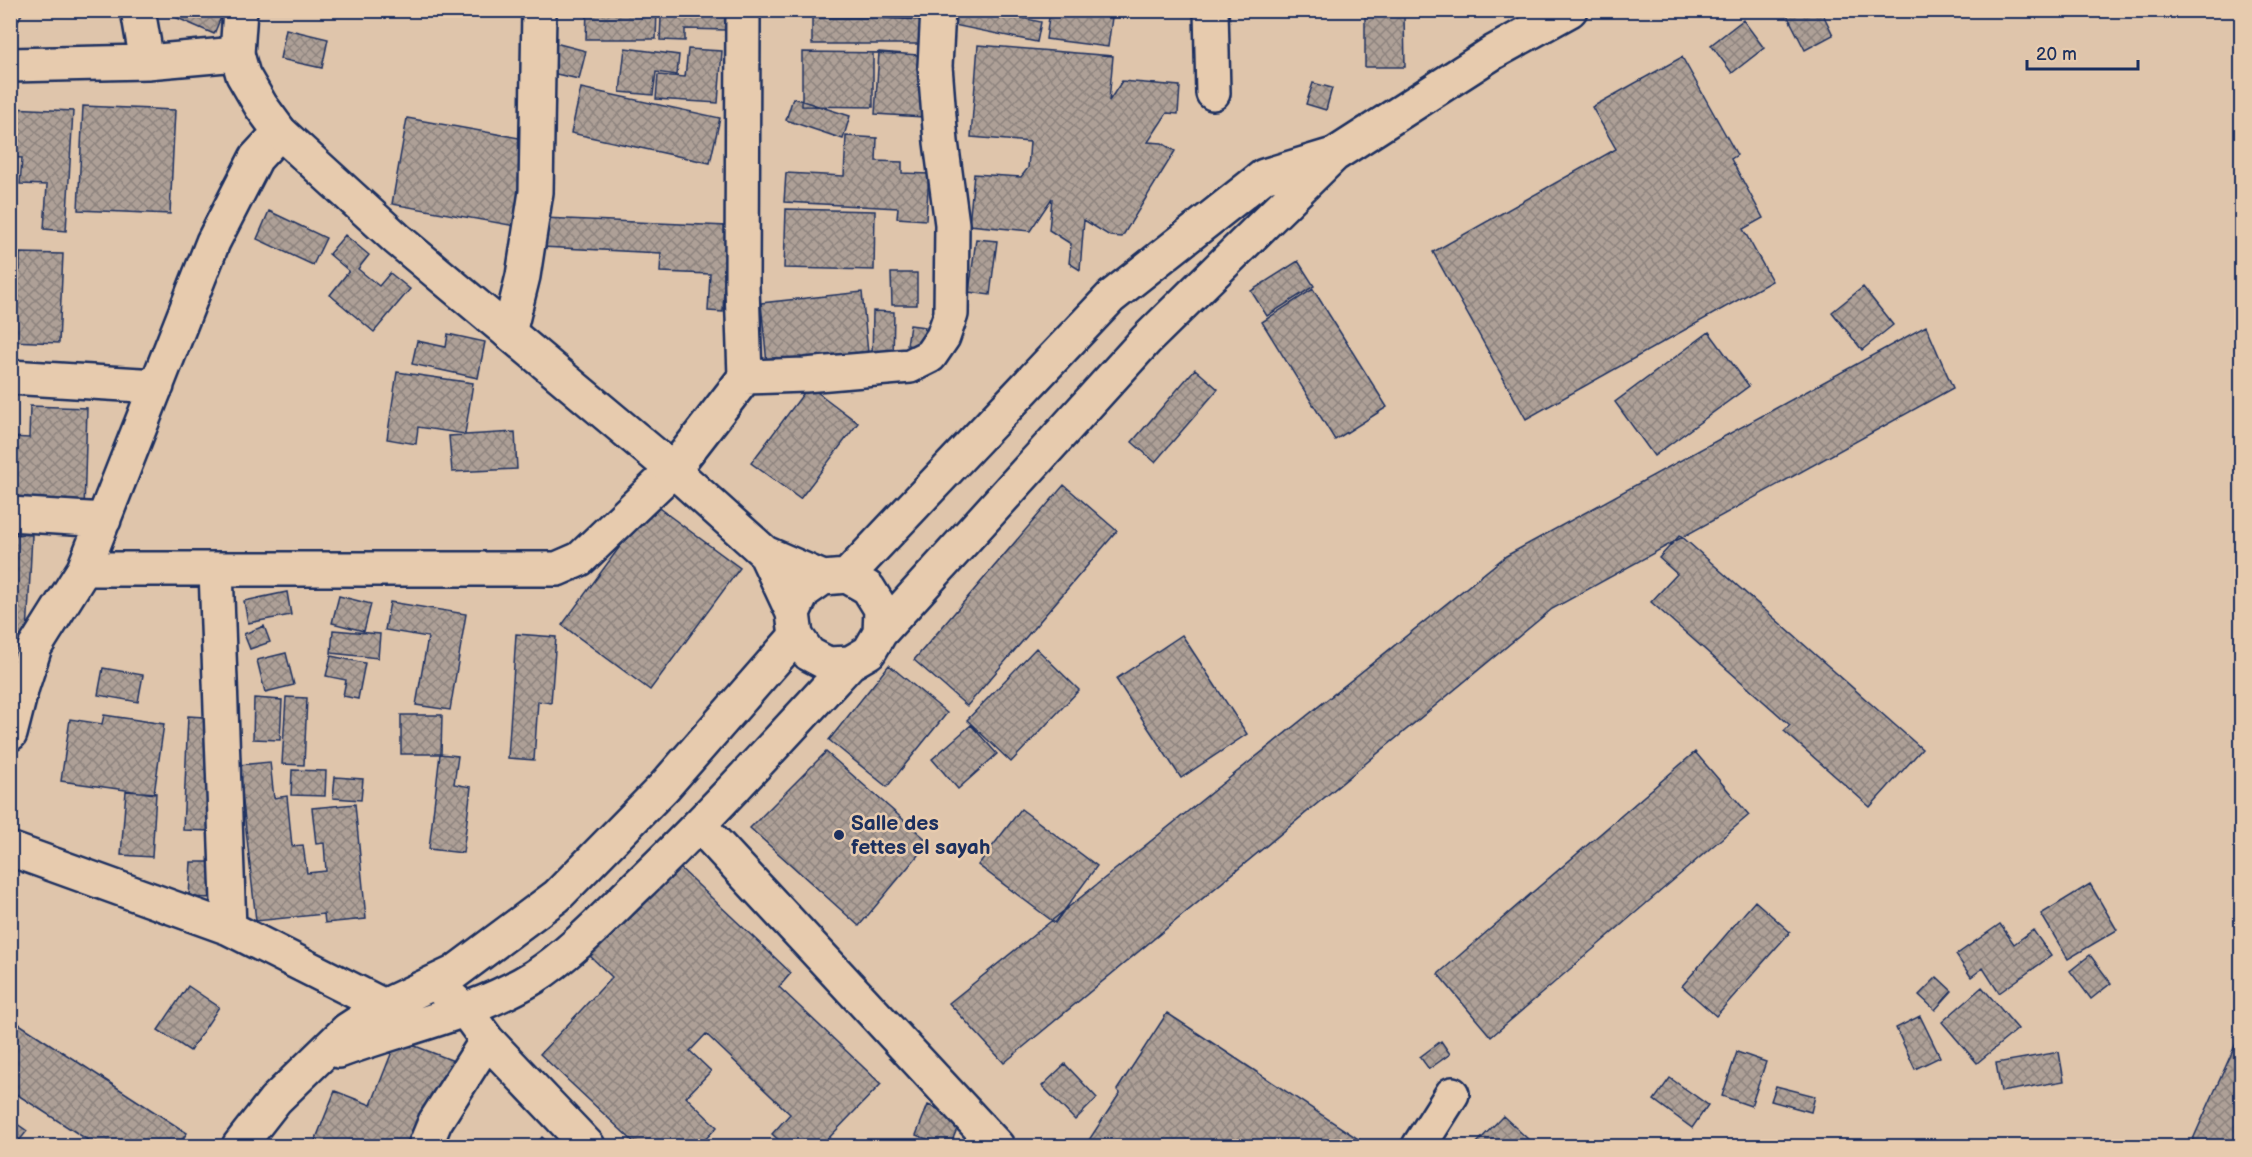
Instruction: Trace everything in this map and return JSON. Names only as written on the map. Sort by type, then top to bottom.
[{"type":"street","points":[[138,10],[147,62]]},
{"type":"street","points":[[240,10],[237,54],[243,75],[280,132],[397,239],[673,470],[765,553],[868,588],[881,609],[880,633]]},
{"type":"street","points":[[509,333],[523,276],[536,192],[539,10]]},
{"type":"street","points":[[84,569],[557,569],[580,559],[673,470],[744,377],[743,10]]},
{"type":"street","points":[[744,377],[805,375],[910,366],[930,356],[943,337],[951,314],[952,224],[941,142],[935,66],[938,10]]},
{"type":"street","points":[[1211,10],[1213,93]]},
{"type":"street","points":[[320,1058],[383,1034],[411,1029],[465,1010],[534,976],[586,935],[700,826],[850,663],[869,652],[880,633],[1146,340],[1334,155],[1494,52],[1570,10]]},
{"type":"street","points":[[10,65],[147,62],[237,54]]},
{"type":"street","points":[[10,734],[35,647],[84,569],[213,242],[256,158],[280,132]]},
{"type":"street","points":[[239,1146],[275,1100],[346,1030],[384,1006],[454,973],[556,896],[664,787],[794,625],[803,592],[835,577],[1111,297],[1264,176],[1334,155]]},
{"type":"street","points":[[10,377],[157,386]]},
{"type":"street","points":[[10,514],[105,520]]},
{"type":"street","points":[[765,553],[794,625],[809,654],[828,664],[850,663]]},
{"type":"street","points":[[216,570],[229,928]]},
{"type":"street","points":[[700,826],[997,1146]]},
{"type":"street","points":[[10,849],[229,928],[384,1006]]},
{"type":"street","points":[[435,983],[465,1010],[487,1040],[588,1146]]},
{"type":"street","points":[[425,1146],[435,1122],[487,1040]]},
{"type":"street","points":[[1419,1146],[1452,1094]]},
{"type":"building","points":[[10,10],[24,10],[11,34],[10,34]]},
{"type":"building","points":[[159,10],[224,10],[214,34]]},
{"type":"building","points":[[587,10],[657,10],[656,39],[586,39]]},
{"type":"building","points":[[664,10],[727,10],[726,30],[685,29],[685,41],[660,40],[661,17],[664,17]]},
{"type":"building","points":[[878,10],[922,10],[922,20],[877,18]]},
{"type":"building","points":[[941,10],[1014,10],[1013,16],[1041,22],[1037,42],[939,22]]},
{"type":"building","points":[[1023,10],[1043,10],[1043,16],[1022,14]]},
{"type":"building","points":[[1050,10],[1113,10],[1108,47],[1046,39]]},
{"type":"building","points":[[1365,10],[1438,10],[1439,16],[1404,16],[1405,67],[1365,67]]},
{"type":"building","points":[[1821,10],[1833,35],[1805,50],[1785,11]]},
{"type":"building","points":[[812,18],[923,18],[922,44],[812,44]]},
{"type":"building","points":[[1743,20],[1764,48],[1732,73],[1711,45]]},
{"type":"building","points":[[286,29],[328,39],[322,68],[280,59]]},
{"type":"building","points":[[555,43],[586,51],[579,79],[547,72]]},
{"type":"building","points":[[978,45],[1113,56],[1109,101],[1122,81],[1180,86],[1178,114],[1167,113],[1148,142],[1162,143],[1175,151],[1122,237],[1110,236],[1084,220],[1080,270],[1069,263],[1071,244],[1049,230],[1052,198],[1030,231],[969,225],[974,174],[1021,177],[1028,168],[1030,142],[971,137]]},
{"type":"building","points":[[625,48],[679,55],[677,75],[656,72],[653,95],[620,92]]},
{"type":"building","points":[[688,49],[722,51],[718,103],[656,99],[658,75],[685,77]]},
{"type":"building","points":[[802,52],[893,53],[894,54],[873,53],[873,107],[802,106]]},
{"type":"building","points":[[879,52],[943,57],[939,118],[875,114]]},
{"type":"building","points":[[1682,57],[1737,155],[1731,159],[1763,218],[1743,229],[1772,281],[1526,419],[1433,252],[1616,149],[1592,107]]},
{"type":"building","points":[[1313,83],[1332,88],[1326,110],[1306,104]]},
{"type":"building","points":[[581,88],[720,118],[710,163],[571,133]]},
{"type":"building","points":[[793,98],[850,116],[843,139],[786,120]]},
{"type":"building","points":[[83,106],[175,110],[170,214],[78,210]]},
{"type":"building","points":[[11,108],[73,111],[66,231],[44,229],[47,185],[20,184],[22,158],[10,157]]},
{"type":"building","points":[[407,118],[553,144],[538,230],[392,204]]},
{"type":"building","points":[[846,136],[877,138],[876,161],[902,162],[902,173],[929,174],[926,220],[897,218],[898,208],[784,202],[786,173],[844,176]]},
{"type":"building","points":[[786,209],[875,211],[874,270],[784,268]]},
{"type":"building","points":[[269,211],[326,238],[313,265],[257,239]]},
{"type":"building","points":[[543,218],[727,226],[723,312],[708,311],[710,274],[660,272],[661,253],[542,247]]},
{"type":"building","points":[[345,235],[369,255],[358,269],[379,286],[390,273],[410,289],[374,332],[330,295],[349,271],[329,254]]},
{"type":"building","points":[[976,239],[997,241],[990,295],[969,292]]},
{"type":"building","points":[[20,253],[63,254],[59,343],[10,341],[10,270],[20,270]]},
{"type":"building","points":[[1298,261],[1314,286],[1267,316],[1251,291]]},
{"type":"building","points":[[891,273],[917,273],[917,305],[892,305]]},
{"type":"building","points":[[1863,287],[1893,325],[1862,350],[1832,312]]},
{"type":"building","points":[[1313,289],[1387,407],[1335,440],[1262,322]]},
{"type":"building","points":[[862,292],[869,363],[768,374],[761,303]]},
{"type":"building","points":[[873,311],[894,312],[893,360],[872,359]]},
{"type":"building","points":[[910,325],[925,327],[922,348],[907,345]]},
{"type":"building","points":[[1926,326],[1953,388],[1552,609],[1004,1063],[949,1003],[1506,556]]},
{"type":"building","points":[[1709,332],[1749,386],[1654,456],[1615,402]]},
{"type":"building","points":[[448,334],[485,342],[478,378],[412,364],[417,341],[446,347]]},
{"type":"building","points":[[1195,369],[1218,389],[1155,462],[1132,442]]},
{"type":"building","points":[[397,372],[473,383],[465,434],[418,427],[416,444],[387,439]]},
{"type":"building","points":[[809,386],[858,423],[800,499],[751,463]]},
{"type":"building","points":[[30,406],[87,408],[84,511],[10,510],[10,437],[29,438]]},
{"type":"building","points":[[515,432],[517,469],[452,472],[449,436]]},
{"type":"building","points":[[1064,485],[1117,531],[967,706],[914,660]]},
{"type":"building","points":[[652,503],[740,568],[650,690],[562,625]]},
{"type":"building","points":[[10,534],[32,535],[26,655],[10,654]]},
{"type":"building","points":[[1680,535],[1922,749],[1870,807],[1784,731],[1790,725],[1651,602],[1677,574],[1659,558]]},
{"type":"building","points":[[287,592],[291,615],[248,623],[244,601]]},
{"type":"building","points":[[339,596],[371,604],[364,631],[332,623]]},
{"type":"building","points":[[390,602],[466,614],[450,710],[416,705],[428,637],[385,630]]},
{"type":"building","points":[[264,626],[270,642],[250,649],[244,634]]},
{"type":"building","points":[[333,630],[380,634],[378,658],[331,653]]},
{"type":"building","points":[[516,634],[556,637],[551,703],[538,701],[534,760],[508,758]]},
{"type":"building","points":[[1182,635],[1247,734],[1181,778],[1116,679]]},
{"type":"building","points":[[1036,648],[1079,690],[1011,762],[967,720]]},
{"type":"building","points":[[286,653],[294,685],[265,692],[257,660]]},
{"type":"building","points":[[331,656],[365,663],[358,699],[343,696],[346,680],[326,676]]},
{"type":"building","points":[[889,665],[947,713],[887,787],[829,740]]},
{"type":"building","points":[[103,668],[143,675],[138,702],[98,695]]},
{"type":"building","points":[[286,697],[307,698],[304,765],[282,764]]},
{"type":"building","points":[[254,698],[282,700],[280,740],[253,739]]},
{"type":"building","points":[[104,715],[164,724],[154,794],[61,781],[70,719],[102,724]]},
{"type":"building","points":[[401,715],[442,715],[441,754],[401,754]]},
{"type":"building","points":[[188,716],[220,718],[236,899],[189,897],[191,862],[210,862],[211,831],[183,830]]},
{"type":"building","points":[[971,725],[997,754],[958,789],[932,759]]},
{"type":"building","name":"Salle des fettes el sayah","points":[[826,752],[929,842],[859,926],[750,828]]},
{"type":"building","points":[[1695,752],[1749,815],[1491,1037],[1438,974]]},
{"type":"building","points":[[440,754],[458,756],[454,784],[471,787],[463,853],[429,849]]},
{"type":"building","points":[[270,762],[274,798],[287,796],[292,846],[303,845],[307,873],[326,871],[324,843],[316,844],[312,808],[355,804],[366,919],[325,923],[324,914],[256,921],[239,765]]},
{"type":"building","points":[[292,770],[326,771],[325,796],[291,795]]},
{"type":"building","points":[[335,777],[363,779],[361,800],[333,798]]},
{"type":"building","points":[[126,791],[156,793],[152,857],[121,855]]},
{"type":"building","points":[[1021,809],[1097,866],[1055,923],[978,865]]},
{"type":"building","points":[[677,865],[791,973],[779,987],[881,1084],[821,1146],[785,1146],[772,1134],[790,1114],[706,1034],[690,1051],[711,1071],[686,1097],[717,1127],[699,1146],[638,1146],[540,1054],[612,977],[590,956]]},
{"type":"building","points":[[2090,884],[2117,930],[2068,959],[2041,914]]},
{"type":"building","points":[[1755,901],[1790,932],[1716,1016],[1682,986]]},
{"type":"building","points":[[2000,924],[2014,944],[2033,930],[2051,956],[1999,993],[1983,968],[1971,977],[1956,955]]},
{"type":"building","points":[[2090,955],[2111,983],[2091,999],[2070,971]]},
{"type":"building","points":[[1937,977],[1952,991],[1935,1010],[1919,995]]},
{"type":"building","points":[[188,986],[219,1007],[190,1051],[158,1030]]},
{"type":"building","points":[[1982,987],[2018,1029],[1977,1063],[1942,1022]]},
{"type":"building","points":[[1167,1013],[1369,1146],[1085,1146],[1120,1093],[1117,1090]]},
{"type":"building","points":[[1920,1016],[1940,1057],[1915,1069],[1896,1028]]},
{"type":"building","points":[[10,1018],[187,1133],[178,1146],[97,1146],[10,1090]]},
{"type":"building","points":[[2242,1030],[2242,1146],[2190,1146]]},
{"type":"building","points":[[397,1039],[459,1063],[426,1146],[313,1146],[335,1091],[371,1105]]},
{"type":"building","points":[[1441,1041],[1450,1054],[1429,1069],[1420,1057]]},
{"type":"building","points":[[1737,1052],[1766,1062],[1751,1106],[1722,1096]]},
{"type":"building","points":[[2059,1052],[2064,1081],[2001,1092],[1996,1063]]},
{"type":"building","points":[[1065,1064],[1097,1098],[1075,1120],[1042,1086]]},
{"type":"building","points":[[1670,1078],[1708,1105],[1692,1128],[1654,1100]]},
{"type":"building","points":[[1776,1086],[1815,1096],[1811,1112],[1771,1101]]},
{"type":"building","points":[[928,1105],[961,1119],[950,1146],[916,1135]]},
{"type":"building","points":[[1503,1116],[1528,1139],[1522,1146],[1474,1146]]},
{"type":"building","points":[[10,1119],[27,1131],[15,1146],[10,1146]]},
{"type":"building","points":[[542,1137],[552,1146],[534,1146]]},
{"type":"place","name":"Salle des fettes el sayah","points":[[839,835]]}]
